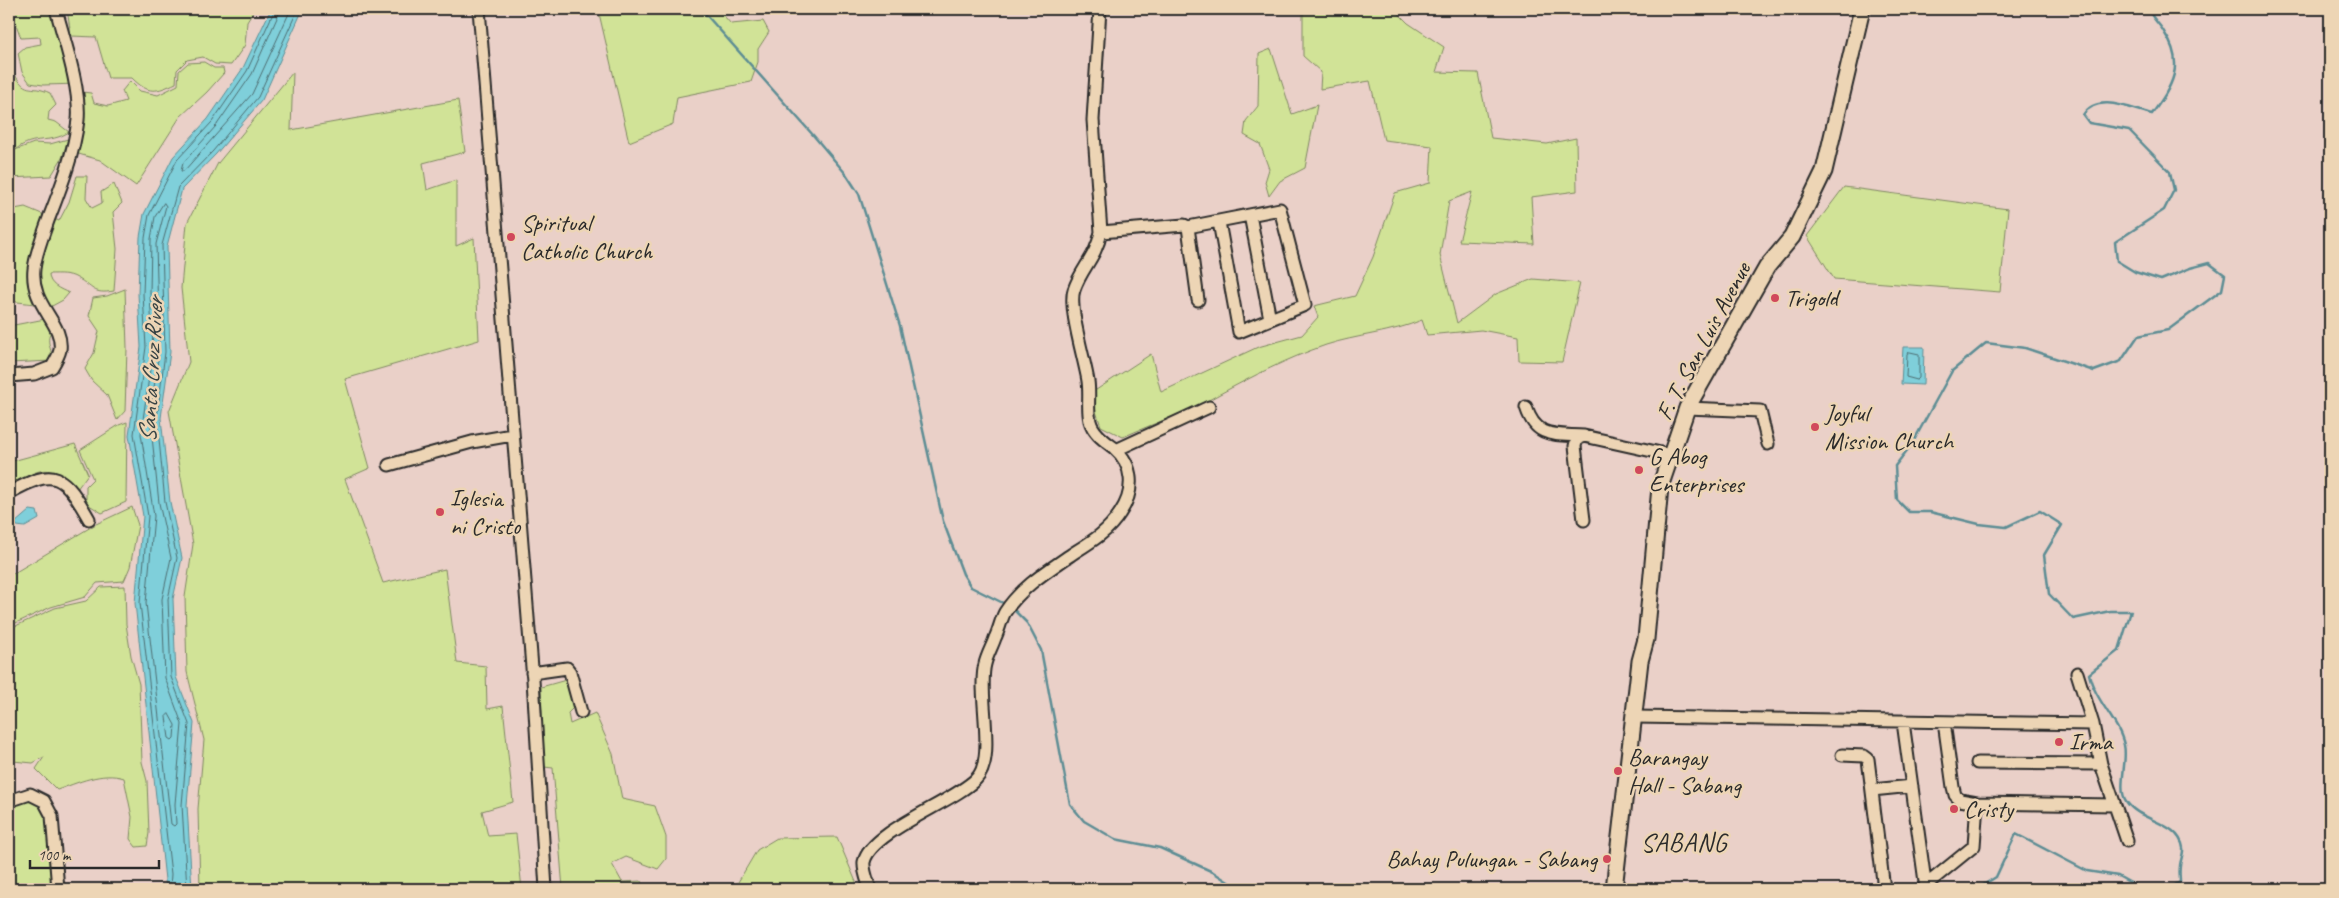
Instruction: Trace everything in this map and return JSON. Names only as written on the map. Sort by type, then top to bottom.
[{"type":"main road","name":"F. T. San Luis Avenue","points":[[1614,889],[1640,661],[1646,639],[1660,487],[1687,408],[1767,267],[1792,237],[1814,195],[1824,171],[1862,9]]},
{"type":"street","points":[[9,376],[34,374],[52,367],[60,351],[59,334],[40,304],[34,288],[34,269],[39,246],[67,167],[78,119],[77,97],[56,9]]},
{"type":"street","points":[[479,9],[532,673],[546,889]]},
{"type":"street","points":[[870,889],[864,862],[871,848],[906,822],[963,790],[978,778],[984,766],[986,748],[983,687],[984,665],[1005,612],[1028,586],[1107,531],[1122,511],[1130,492],[1132,478],[1127,463],[1116,450],[1099,436],[1090,423],[1090,394],[1074,311],[1073,292],[1098,249],[1101,232],[1093,120],[1100,9]]},
{"type":"street","points":[[1101,232],[1184,225],[1188,227],[1280,208],[1305,305],[1239,332],[1219,222]]},
{"type":"street","points":[[1250,215],[1270,319]]},
{"type":"street","points":[[1188,227],[1198,300]]},
{"type":"street","points":[[1116,450],[1209,407]]},
{"type":"street","points":[[1526,407],[1534,425],[1544,433],[1584,436],[1670,454]]},
{"type":"street","points":[[1687,408],[1760,411],[1768,444]]},
{"type":"street","points":[[390,466],[472,442],[512,435]]},
{"type":"street","points":[[1584,436],[1577,439],[1575,446],[1584,520]]},
{"type":"street","points":[[9,493],[35,479],[49,476],[60,481],[74,493],[90,519]]},
{"type":"street","points":[[532,673],[567,668],[570,672],[581,712]]},
{"type":"street","points":[[2077,673],[2093,724],[2101,764],[2127,841]]},
{"type":"street","points":[[1634,717],[2093,724]]},
{"type":"street","points":[[1903,722],[1926,887]]},
{"type":"street","points":[[1944,722],[1955,795],[1960,800],[1978,803],[2115,805]]},
{"type":"street","points":[[1842,755],[1864,756],[1868,759],[1884,889]]},
{"type":"street","points":[[1977,763],[2101,764]]},
{"type":"street","points":[[1872,790],[1912,786]]},
{"type":"street","points":[[9,801],[30,794],[44,801],[52,816],[58,889]]},
{"type":"street","points":[[1926,887],[1974,846],[1978,803]]},
{"type":"green space","points":[[9,9],[62,9],[80,84],[43,85],[30,83],[22,72],[18,53],[25,47],[41,44],[40,37],[21,38],[14,19],[9,17]]},
{"type":"green space","points":[[67,9],[255,9],[247,22],[245,45],[231,65],[215,64],[203,57],[187,60],[177,70],[176,83],[153,90],[143,87],[132,78],[108,78],[96,37],[71,36]]},
{"type":"green space","points":[[598,9],[718,9],[731,24],[763,21],[769,32],[758,49],[758,62],[751,82],[677,97],[673,124],[629,142]]},
{"type":"green space","points":[[1303,9],[1394,9],[1408,23],[1444,47],[1436,72],[1478,73],[1491,138],[1547,144],[1576,138],[1577,191],[1531,197],[1534,244],[1459,241],[1472,192],[1449,201],[1440,255],[1457,323],[1496,294],[1533,279],[1580,283],[1562,362],[1519,361],[1518,337],[1481,330],[1427,335],[1422,320],[1312,350],[1244,381],[1195,407],[1123,437],[1101,426],[1090,394],[1151,354],[1161,392],[1258,347],[1302,335],[1318,317],[1314,306],[1355,296],[1373,257],[1395,193],[1430,183],[1432,146],[1384,140],[1370,81],[1320,89],[1321,72],[1303,56]]},
{"type":"green space","points":[[1271,49],[1292,114],[1317,105],[1305,168],[1280,181],[1269,196],[1265,182],[1269,169],[1260,144],[1244,135],[1246,121],[1258,106],[1259,54]]},
{"type":"green space","points":[[204,62],[214,68],[223,68],[224,73],[180,117],[136,186],[100,160],[75,153],[82,92],[91,93],[94,103],[108,106],[126,101],[122,91],[130,81],[140,91],[158,95],[178,85],[179,71],[188,63]]},
{"type":"green space","points":[[9,69],[12,69],[21,83],[28,88],[50,93],[56,105],[49,112],[48,120],[56,122],[69,132],[55,138],[29,142],[15,150],[34,143],[50,144],[68,139],[62,158],[51,176],[9,178]]},
{"type":"green space","points":[[293,72],[291,130],[458,100],[465,152],[423,163],[427,190],[456,180],[456,246],[474,238],[479,340],[345,379],[370,468],[345,479],[383,583],[445,569],[457,663],[486,666],[487,709],[503,706],[513,802],[482,811],[488,836],[516,834],[522,889],[200,889],[198,809],[204,740],[187,672],[185,597],[193,544],[169,411],[189,362],[181,288],[187,223],[218,163]]},
{"type":"green space","points":[[77,176],[87,176],[86,198],[92,208],[102,203],[101,192],[114,184],[122,203],[113,212],[117,249],[114,291],[97,291],[71,275],[49,274],[53,284],[69,293],[63,300],[52,306],[9,301],[9,210],[25,207],[59,221],[69,202]]},
{"type":"green space","points":[[1844,187],[2008,209],[2000,292],[1834,279],[1807,236]]},
{"type":"green space","points":[[125,289],[127,348],[125,411],[117,420],[107,395],[92,381],[85,369],[94,353],[99,331],[89,316],[93,298],[107,296]]},
{"type":"green space","points":[[45,319],[53,328],[49,338],[51,361],[9,363],[9,326]]},
{"type":"green space","points":[[127,422],[126,502],[102,513],[86,503],[86,486],[93,479],[80,450],[119,425]]},
{"type":"green space","points":[[75,444],[88,474],[77,489],[58,474],[44,470],[29,475],[9,487],[9,462]]},
{"type":"green space","points":[[132,507],[138,525],[130,567],[124,581],[97,583],[85,597],[51,607],[9,626],[9,576],[96,524]]},
{"type":"green space","points":[[125,586],[126,624],[131,656],[139,684],[142,762],[147,781],[149,833],[147,846],[136,847],[130,839],[132,817],[124,778],[116,776],[98,777],[57,790],[36,769],[44,757],[33,763],[13,761],[9,764],[9,629],[55,608],[86,601],[101,587]]},
{"type":"green space","points":[[566,680],[574,707],[568,713],[570,724],[595,713],[613,754],[622,799],[655,806],[666,837],[666,859],[658,869],[626,857],[612,864],[622,882],[641,881],[644,889],[563,889],[553,768],[544,767],[541,687]]},
{"type":"green space","points":[[24,801],[36,801],[45,811],[50,821],[54,889],[9,889],[9,805]]},
{"type":"green space","points":[[837,837],[859,889],[734,889],[757,850],[777,838]]},
{"type":"water","name":"Santa Cruz River","points":[[271,9],[303,9],[262,100],[216,154],[182,189],[167,246],[170,352],[161,418],[170,502],[182,558],[173,599],[176,677],[194,723],[187,805],[192,889],[166,889],[135,603],[143,516],[129,435],[141,347],[138,294],[140,237],[144,214],[173,157],[208,119],[243,68]]},
{"type":"water","points":[[1903,347],[1924,347],[1923,385],[1901,384]]},
{"type":"water","points":[[30,510],[37,511],[39,519],[25,527],[17,526],[15,523]]},
{"type":"waterway","points":[[701,9],[813,135],[846,174],[859,194],[900,326],[943,521],[963,574],[971,587],[1005,604]]},
{"type":"waterway","points":[[1977,889],[1996,877],[2016,834],[2087,871],[2118,876],[2140,888],[2168,889],[2180,882],[2183,850],[2180,839],[2167,827],[2132,808],[2123,796],[2124,745],[2117,728],[2096,693],[2089,674],[2119,650],[2131,611],[2110,611],[2073,619],[2049,594],[2044,555],[2062,525],[2040,511],[2006,527],[1979,524],[1930,512],[1909,512],[1897,500],[1895,466],[1912,444],[1952,371],[1986,343],[2025,348],[2094,371],[2121,361],[2138,336],[2168,330],[2222,290],[2225,275],[2209,263],[2190,268],[2161,280],[2135,272],[2117,261],[2115,242],[2164,210],[2174,190],[2170,172],[2129,130],[2089,123],[2083,115],[2089,108],[2105,103],[2125,106],[2152,114],[2165,94],[2174,75],[2174,55],[2171,44],[2149,9]]},
{"type":"waterway","points":[[1012,608],[1027,623],[1041,650],[1070,804],[1084,821],[1115,839],[1160,848],[1213,872],[1239,889]]},
{"type":"place","name":"Spiritual Catholic Church","points":[[511,237]]},
{"type":"place","name":"Trigold","points":[[1775,298]]},
{"type":"place","name":"Joyful Mission Church","points":[[1815,427]]},
{"type":"place","name":"G Abog Enterprises","points":[[1639,470]]},
{"type":"place","name":"Iglesia ni Cristo","points":[[440,512]]},
{"type":"place","name":"Irma","points":[[2059,742]]},
{"type":"place","name":"Barangay Hall - Sabang","points":[[1618,771]]},
{"type":"place","name":"Cristy","points":[[1954,809]]},
{"type":"place","name":"Bahay Pulungan - Sabang","points":[[1607,859]]},
{"type":"district","name":"SABANG","points":[[1684,842]]}]
